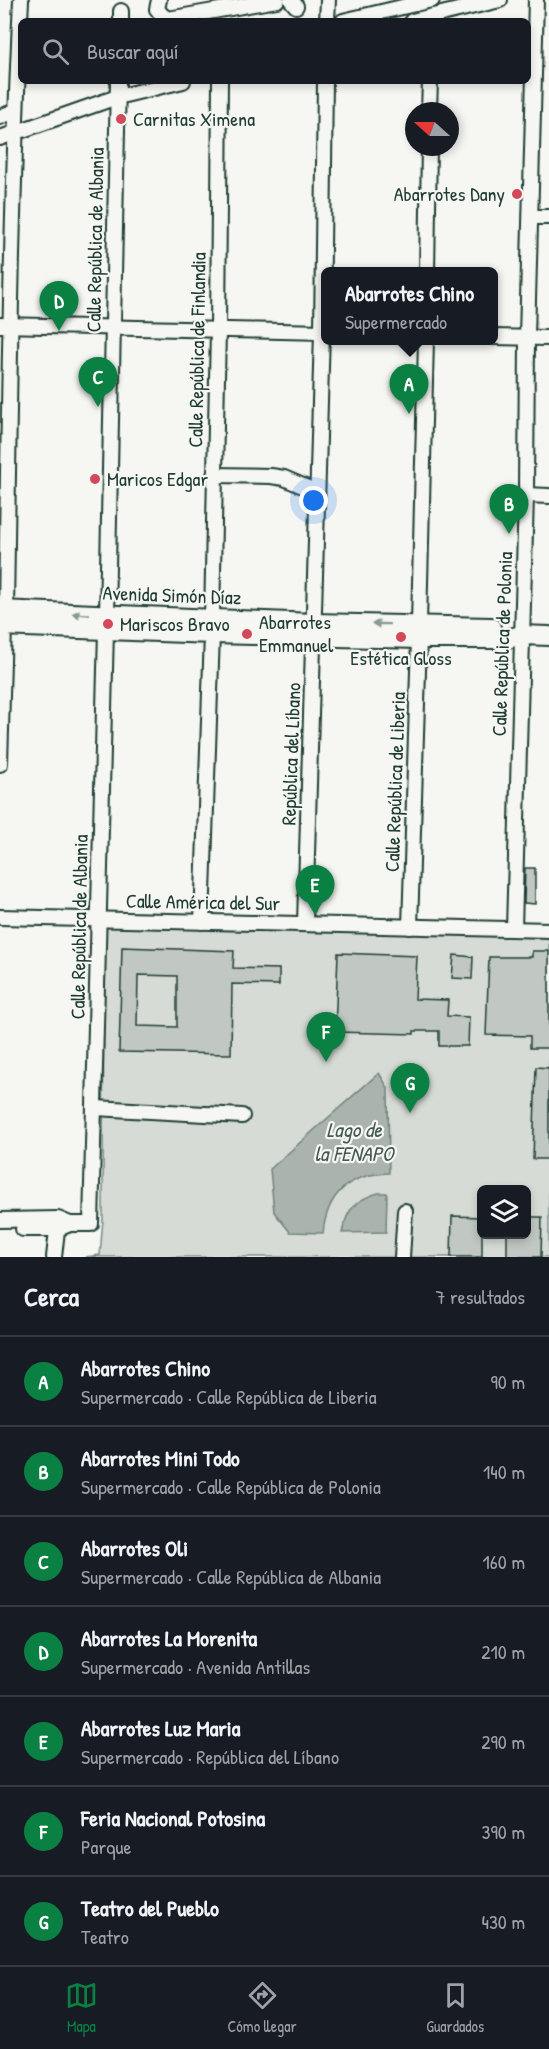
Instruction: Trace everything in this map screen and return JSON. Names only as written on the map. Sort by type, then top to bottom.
[{"type":"main road","name":"Avenida Simón Díaz","points":[[3,618],[314,629],[419,631],[507,628],[521,635],[549,636]]},
{"type":"street","points":[[20,18],[21,0]]},
{"type":"street","points":[[159,0],[157,9],[166,18]]},
{"type":"street","points":[[174,18],[277,0]]},
{"type":"street","points":[[327,18],[328,0]]},
{"type":"street","points":[[356,18],[432,0]]},
{"type":"street","points":[[435,18],[500,0]]},
{"type":"street","name":"Calle República de Polonia","points":[[514,929],[526,495],[527,337],[532,217],[542,76],[536,0]]},
{"type":"street","points":[[0,764],[5,325],[18,56]]},
{"type":"street","name":"Calle República de Albania","points":[[62,1224],[91,1224],[118,84]]},
{"type":"street","points":[[0,138],[117,97],[171,84]]},
{"type":"street","name":"Calle República de Finlandia","points":[[202,922],[212,626],[220,84]]},
{"type":"street","name":"República del Líbano","points":[[324,267],[325,84]]},
{"type":"street","points":[[429,102],[430,84]]},
{"type":"street","points":[[0,117],[15,111]]},
{"type":"street","points":[[427,267],[429,156]]},
{"type":"street","points":[[532,217],[549,217]]},
{"type":"street","points":[[5,325],[321,332]]},
{"type":"street","points":[[498,336],[549,338]]},
{"type":"street","name":"República del Líbano","points":[[305,924],[323,345]]},
{"type":"street","name":"Calle República de Liberia","points":[[410,927],[426,345]]},
{"type":"street","points":[[214,475],[284,478],[317,492]]},
{"type":"street","points":[[526,495],[549,496]]},
{"type":"street","name":"Calle América del Sur","points":[[0,917],[549,930]]},
{"type":"street","points":[[95,1108],[242,1116]]},
{"type":"street","points":[[402,1257],[405,1211]]},
{"type":"street","points":[[0,1220],[62,1224]]},
{"type":"street","points":[[0,1230],[62,1224]]},
{"type":"street","points":[[54,1257],[62,1224]]},
{"type":"shaded area","points":[[104,923],[549,934],[549,1257],[85,1257],[100,1255],[103,1219]]},
{"type":"water","name":"Lago de la FENAPO","points":[[379,1073],[388,1088],[389,1173],[362,1177],[342,1189],[329,1207],[323,1233],[290,1232],[274,1212],[270,1169]]},
{"type":"water","points":[[378,1193],[387,1193],[386,1232],[342,1233],[346,1218],[353,1207],[363,1199]]},
{"type":"building","points":[[525,868],[535,868],[535,904],[524,903]]},
{"type":"building","points":[[122,947],[234,951],[233,968],[279,969],[279,985],[232,984],[231,1054],[119,1052]],"holes":[[[138,975],[177,976],[177,1027],[137,1026]]]},
{"type":"building","points":[[532,951],[549,951],[549,1048],[530,1048],[530,1036],[486,1035],[489,957],[532,957]]},
{"type":"building","points":[[338,953],[417,956],[415,999],[448,1000],[447,1016],[469,1017],[468,1046],[439,1046],[439,1031],[414,1031],[414,1034],[335,1032]]},
{"type":"building","points":[[454,955],[473,957],[472,979],[452,978]]},
{"type":"building","points":[[536,1067],[549,1068],[549,1159],[533,1159]]},
{"type":"building","points":[[452,1216],[477,1217],[477,1239],[482,1239],[482,1257],[451,1257]]},
{"type":"building","points":[[531,1217],[542,1217],[541,1257],[507,1257],[507,1239],[531,1239]]},
{"type":"place","name":"Carnitas Ximena","points":[[121,119]]},
{"type":"place","name":"Abarrotes Dany","points":[[517,194]]},
{"type":"place","name":"Abarrotes La Morenita","points":[[59,331]]},
{"type":"place","name":"Abarrotes Oli","points":[[98,407]]},
{"type":"place","name":"Abarrotes Chino","points":[[409,414]]},
{"type":"place","name":"Maricos Edgar","points":[[95,479]]},
{"type":"place","name":"Abarrotes Mini Todo","points":[[509,534]]},
{"type":"place","name":"Mariscos Bravo","points":[[108,624]]},
{"type":"place","name":"Abarrotes Emmanuel","points":[[247,634]]},
{"type":"place","name":"Estética Gloss","points":[[401,637]]},
{"type":"place","name":"Abarrotes Luz Maria","points":[[315,915]]},
{"type":"place","name":"Feria Nacional Potosina","points":[[326,1062]]},
{"type":"place","name":"Teatro del Pueblo","points":[[410,1113]]}]
